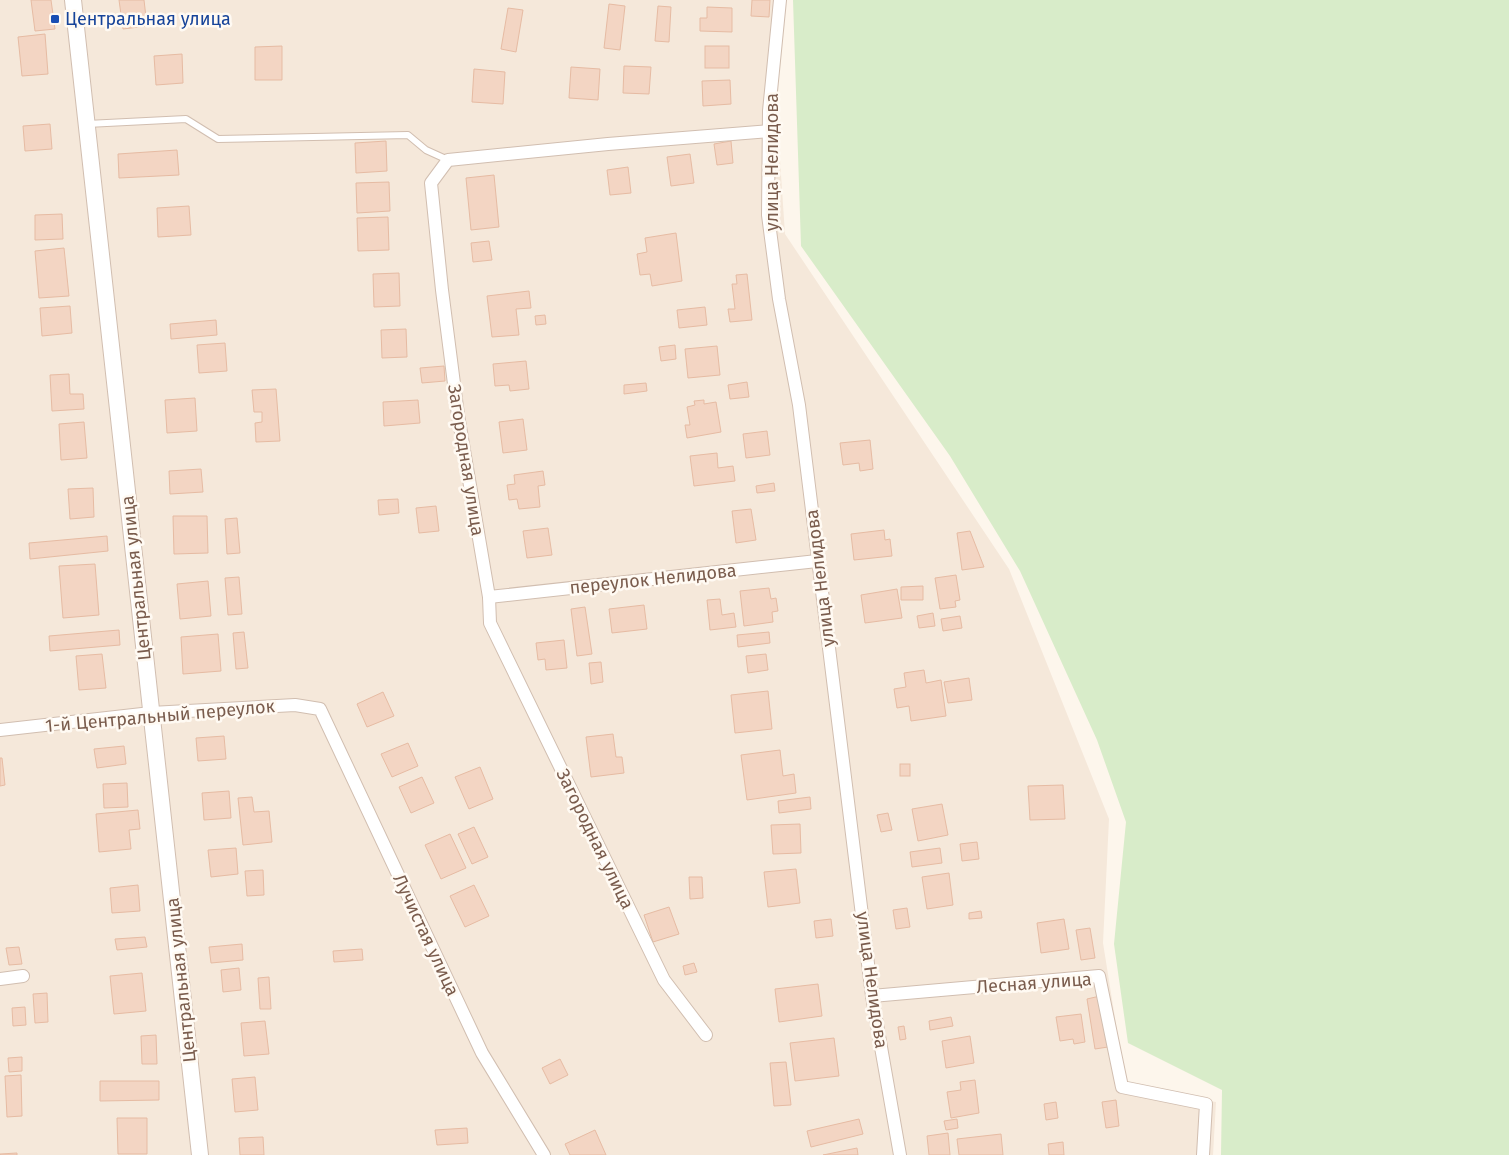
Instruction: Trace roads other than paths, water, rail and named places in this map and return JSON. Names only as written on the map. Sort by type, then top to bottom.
[{"type":"street","name":"Центральная улица","points":[[73,0],[200,1155]]},
{"type":"street","name":"улица Нелидова","points":[[780,0],[769,112],[768,215],[780,299],[799,405],[872,996],[900,1155]]},
{"type":"street","points":[[448,160],[608,144],[769,131]]},
{"type":"street","name":"Загородная улица","points":[[448,160],[431,183],[458,415],[489,597],[490,623],[664,980],[706,1035]]},
{"type":"street","name":"переулок Нелидова","points":[[489,597],[817,561]]},
{"type":"street","name":"1-й Центральный переулок","points":[[0,730],[151,714],[295,705],[320,709]]},
{"type":"street","name":"Лучистая улица","points":[[320,709],[482,1053],[544,1155]]},
{"type":"street","points":[[0,979],[23,976]]},
{"type":"street","name":"Лесная улица","points":[[872,996],[1099,976],[1122,1087],[1206,1104],[1203,1155]]},
{"type":"lane","points":[[87,124],[186,119],[218,139],[408,135],[426,150],[448,160]]},
{"type":"place","name":"Центральная улица","points":[[55,19]]}]
